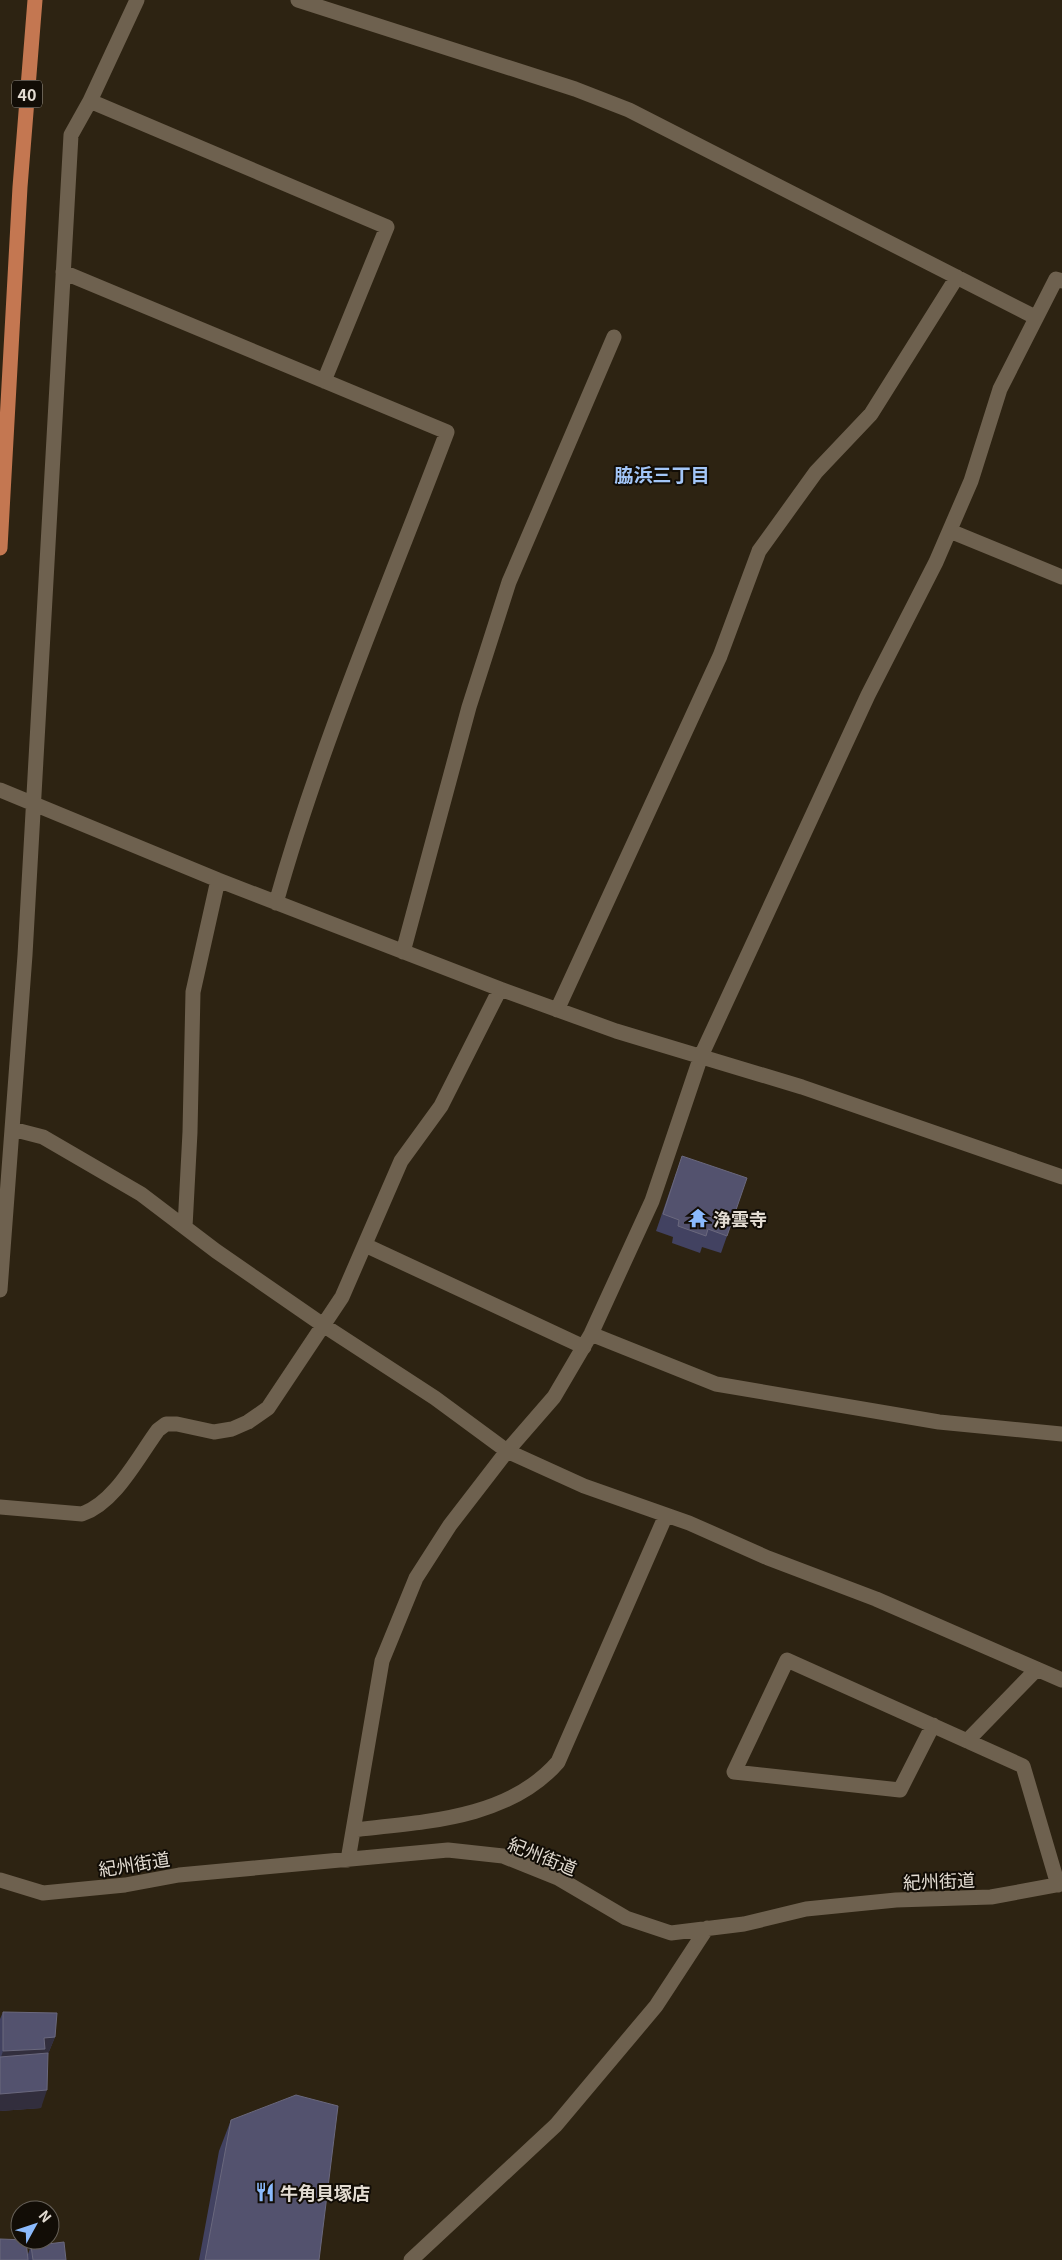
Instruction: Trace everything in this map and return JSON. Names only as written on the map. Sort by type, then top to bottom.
[{"type":"main road","name":"40","points":[[0,548],[20,187],[35,0]]},
{"type":"street","points":[[0,1290],[26,956],[71,135],[90,101],[137,0]]},
{"type":"street","points":[[298,0],[575,89],[628,110],[1035,317]]},
{"type":"street","points":[[90,101],[387,227],[324,381]]},
{"type":"street","points":[[63,272],[446,432],[330,734],[292,844],[276,903]]},
{"type":"street","points":[[557,1010],[720,656],[759,550],[816,472],[871,414],[957,277]]},
{"type":"street","points":[[348,1860],[382,1661],[416,1578],[450,1525],[507,1451],[554,1397],[588,1340],[652,1201],[701,1056],[868,694],[950,531],[971,480],[1000,389],[1056,278],[1062,281]]},
{"type":"street","points":[[403,952],[469,707],[509,582],[614,337]]},
{"type":"street","points":[[950,531],[1062,577]]},
{"type":"street","points":[[0,790],[276,903],[557,1010],[616,1031],[811,1090],[1062,1177]]},
{"type":"street","points":[[185,1228],[190,1132],[193,992],[218,880]]},
{"type":"street","points":[[0,1507],[82,1514],[94,1509],[110,1497],[158,1430],[166,1424],[177,1424],[214,1432],[232,1429],[248,1422],[268,1408],[342,1297],[401,1161],[441,1106],[500,989]]},
{"type":"street","points":[[12,1130],[43,1137],[141,1194],[185,1228],[323,1325],[435,1398],[507,1451],[584,1486],[666,1515],[876,1599],[1062,1680]]},
{"type":"street","points":[[365,1245],[588,1340],[716,1384],[939,1422],[1062,1434]]},
{"type":"street","points":[[353,1830],[445,1819],[507,1800],[547,1774],[558,1762],[666,1515]]},
{"type":"street","points":[[933,1726],[900,1790],[734,1772],[787,1660],[1023,1766],[1060,1885]]},
{"type":"street","points":[[967,1741],[1036,1670]]},
{"type":"street","name":"紀州街道","points":[[0,1880],[43,1893],[125,1885],[179,1875],[448,1850],[503,1856],[558,1878],[626,1918],[671,1932],[744,1924],[806,1908],[896,1900],[991,1897],[1060,1885]]},
{"type":"street","points":[[411,2260],[556,2125],[656,2006],[707,1928]]},
{"type":"building","points":[[682,1156],[747,1178],[727,1236],[708,1229],[706,1236],[678,1226],[679,1220],[663,1214]]},
{"type":"building","points":[[3,2012],[57,2013],[55,2037],[44,2038],[45,2049],[3,2051]]},
{"type":"building","points":[[48,2053],[47,2090],[0,2094],[0,2057]]},
{"type":"building","name":"牛角貝塚店","points":[[296,2095],[338,2106],[319,2260],[205,2260],[231,2120]]},
{"type":"building","points":[[0,2239],[10,2239],[10,2250],[27,2250],[28,2260],[0,2260]]},
{"type":"building","points":[[60,2242],[64,2242],[66,2260],[33,2260],[32,2250],[60,2250]]},
{"type":"place","name":"浄雲寺","points":[[698,1218]]},
{"type":"place","name":"牛角貝塚店","points":[[265,2192]]},
{"type":"district","name":"脇浜三丁目","points":[[662,473]]}]
